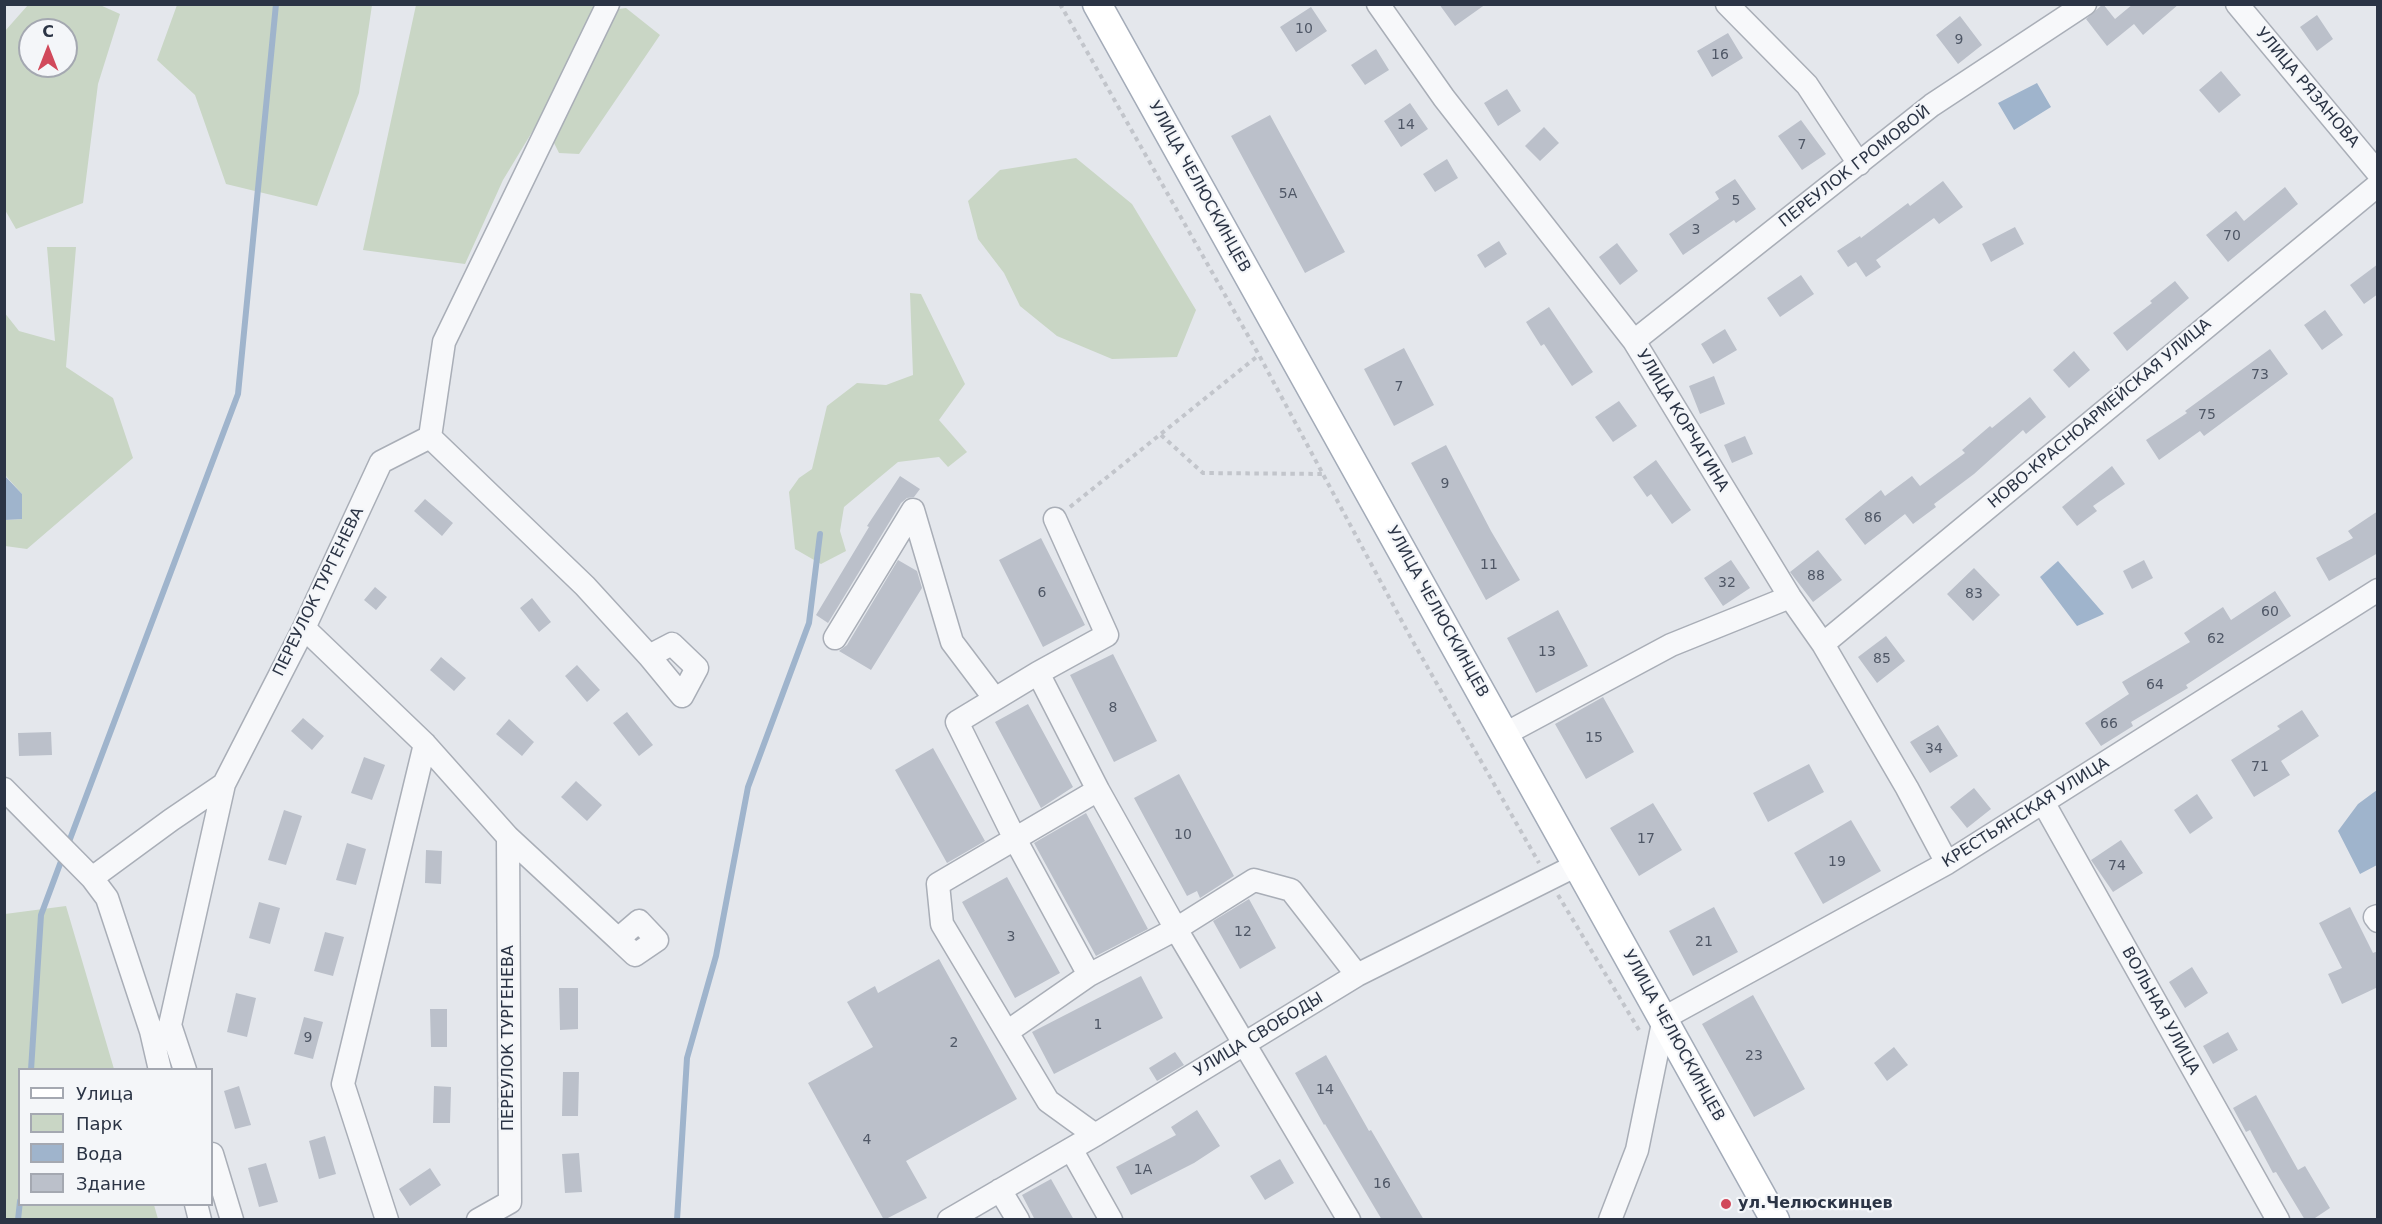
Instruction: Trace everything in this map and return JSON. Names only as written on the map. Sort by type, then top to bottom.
[{"type":"main road","name":"УЛИЦА ЧЕЛЮСКИНЦЕВ","points":[[1097,4],[1775,1220]]},
{"type":"street","points":[[608,4],[444,342],[429,437],[585,586],[648,656]]},
{"type":"street","name":"УЛИЦА КОРЧАГИНА","points":[[1378,4],[1444,98],[1634,341],[1790,597],[1822,644],[1907,788],[1947,863]]},
{"type":"street","points":[[1727,4],[1808,85],[1859,164]]},
{"type":"street","name":"ПЕРЕУЛОК ГРОМОВОЙ","points":[[1634,341],[1932,105],[2085,4]]},
{"type":"street","name":"УЛИЦА РЯЗАНОВА","points":[[2237,4],[2378,173]]},
{"type":"street","name":"НОВО-КРАСНОАРМЕЙСКАЯ УЛИЦА","points":[[1822,644],[2378,185]]},
{"type":"street","name":"ПЕРЕУЛОК ТУРГЕНЕВА","points":[[183,1068],[161,1028],[224,784],[304,628],[381,462],[429,437]]},
{"type":"street","points":[[835,638],[913,510],[952,642],[995,699]]},
{"type":"street","points":[[1055,519],[1107,635],[957,722],[1015,839],[1089,975]]},
{"type":"street","name":"КРЕСТЬЯНСКАЯ УЛИЦА","points":[[1664,1018],[1947,863],[2378,590]]},
{"type":"street","points":[[1505,734],[1671,645],[1790,597]]},
{"type":"street","points":[[304,628],[425,744],[508,837],[618,939]]},
{"type":"street","points":[[1038,673],[1098,790],[1176,929],[1349,1220]]},
{"type":"street","points":[[387,1220],[343,1084],[425,744]]},
{"type":"street","points":[[92,878],[224,784]]},
{"type":"street","points":[[4,789],[92,878],[107,898],[161,1028],[160,1068]]},
{"type":"street","points":[[1095,1134],[1048,1101],[942,924],[938,885],[1098,790]]},
{"type":"street","name":"ВОЛЬНАЯ УЛИЦА","points":[[2043,802],[2278,1220]]},
{"type":"street","name":"ПЕРЕУЛОК ТУРГЕНЕВА","points":[[478,1220],[510,1202],[508,837]]},
{"type":"street","name":"УЛИЦА СВОБОДЫ","points":[[949,1220],[1071,1149],[1357,975],[1577,865]]},
{"type":"street","points":[[1007,1032],[1089,975],[1176,929],[1254,880],[1291,890],[1357,975]]},
{"type":"street","points":[[2378,915],[2375,917],[2378,921]]},
{"type":"street","points":[[1610,1220],[1637,1150],[1664,1018]]},
{"type":"street","points":[[1071,1149],[1111,1220]]},
{"type":"street","points":[[213,1157],[232,1220]]},
{"type":"street","points":[[1000,1190],[1018,1220]]},
{"type":"path","points":[[1060,4],[1325,474],[1412,640],[1548,879],[1656,1058]]},
{"type":"path","points":[[1055,519],[1259,355]]},
{"type":"path","points":[[1161,435],[1203,473],[1325,474]]},
{"type":"green space","points":[[28,5],[100,5],[120,14],[98,84],[83,203],[16,229],[5,210],[5,31]]},
{"type":"green space","points":[[177,5],[372,5],[359,93],[317,206],[226,184],[195,95],[157,60]]},
{"type":"green space","points":[[416,5],[607,5],[605,11],[626,8],[660,35],[579,154],[559,153],[548,131],[549,104],[503,180],[465,264],[363,250]]},
{"type":"green space","points":[[1076,158],[1132,204],[1196,310],[1177,357],[1112,359],[1057,336],[1020,306],[1004,273],[978,239],[968,201],[1000,170]]},
{"type":"green space","points":[[47,247],[76,247],[66,367],[113,398],[133,458],[27,549],[5,546],[5,520],[22,519],[22,494],[5,475],[4,312],[19,331],[55,341]]},
{"type":"green space","points":[[910,293],[921,294],[965,384],[939,420],[967,452],[948,467],[939,457],[898,462],[844,507],[840,531],[846,551],[821,564],[795,549],[789,492],[799,478],[812,469],[827,406],[857,383],[886,385],[913,375]]},
{"type":"green space","points":[[66,906],[114,1068],[18,1068],[18,1206],[154,1206],[158,1219],[5,1219],[5,914]]},
{"type":"water","points":[[2037,83],[2051,107],[2014,130],[1998,103]]},
{"type":"water","points":[[4,475],[22,494],[22,519],[5,520]]},
{"type":"water","points":[[2058,561],[2104,614],[2077,626],[2040,577]]},
{"type":"water","points":[[2377,790],[2377,865],[2360,874],[2338,831],[2358,804]]},
{"type":"building","points":[[1439,4],[1486,4],[1455,26]]},
{"type":"building","points":[[2103,4],[2115,19],[2133,4],[2179,4],[2143,35],[2134,24],[2107,46],[2086,19]]},
{"type":"building","points":[[1311,7],[1327,31],[1296,52],[1280,27]]},
{"type":"building","points":[[2317,15],[2333,39],[2317,51],[2300,27]]},
{"type":"building","points":[[1960,16],[1982,45],[1958,64],[1936,35]]},
{"type":"building","points":[[1728,33],[1743,58],[1712,77],[1697,51]]},
{"type":"building","points":[[1376,49],[1389,70],[1365,85],[1351,65]]},
{"type":"building","points":[[2221,71],[2241,95],[2219,113],[2199,90]]},
{"type":"building","points":[[1507,89],[1521,111],[1498,126],[1484,103]]},
{"type":"building","points":[[1410,103],[1428,129],[1401,147],[1384,121]]},
{"type":"building","points":[[1270,115],[1345,252],[1305,273],[1231,136]]},
{"type":"building","points":[[1801,120],[1826,154],[1802,170],[1778,136]]},
{"type":"building","points":[[1544,127],[1559,143],[1540,161],[1525,146]]},
{"type":"building","points":[[1447,159],[1458,178],[1435,192],[1423,174]]},
{"type":"building","points":[[1735,179],[1756,209],[1736,223],[1734,220],[1683,255],[1669,234],[1719,199],[1715,192]]},
{"type":"building","points":[[1943,181],[1963,207],[1939,224],[1934,218],[1876,260],[1881,267],[1866,277],[1856,262],[1848,267],[1837,251],[1860,236],[1861,238],[1908,203],[1910,206]]},
{"type":"building","points":[[2285,187],[2298,204],[2228,262],[2206,235],[2236,211],[2244,221]]},
{"type":"building","points":[[2015,227],[2024,244],[1991,262],[1982,244]]},
{"type":"building","points":[[1499,241],[1507,254],[1485,268],[1477,255]]},
{"type":"building","points":[[1617,243],[1638,271],[1620,285],[1599,257]]},
{"type":"building","points":[[2378,264],[2378,294],[2364,304],[2350,285]]},
{"type":"building","points":[[1801,275],[1814,294],[1780,317],[1767,298]]},
{"type":"building","points":[[2175,281],[2189,298],[2127,351],[2113,333],[2152,303],[2150,301]]},
{"type":"building","points":[[1549,307],[1593,372],[1572,386],[1544,344],[1541,346],[1526,322]]},
{"type":"building","points":[[2325,310],[2343,335],[2322,350],[2304,325]]},
{"type":"building","points":[[1725,329],[1737,350],[1713,364],[1701,344]]},
{"type":"building","points":[[1404,348],[1434,405],[1394,426],[1364,369]]},
{"type":"building","points":[[2270,349],[2288,374],[2204,436],[2200,431],[2159,460],[2146,440],[2187,413],[2185,411]]},
{"type":"building","points":[[2074,351],[2090,370],[2069,388],[2053,370]]},
{"type":"building","points":[[1714,376],[1725,404],[1700,414],[1689,386]]},
{"type":"building","points":[[2030,397],[2046,417],[2026,434],[2023,430],[1974,474],[1934,504],[1936,507],[1913,524],[1905,514],[1865,545],[1845,519],[1881,490],[1885,496],[1912,476],[1920,486],[1965,453],[1962,450]]},
{"type":"building","points":[[1619,401],[1637,426],[1613,442],[1595,417]]},
{"type":"building","points":[[1745,436],[1753,454],[1732,463],[1724,445]]},
{"type":"building","points":[[1446,445],[1491,531],[1520,580],[1486,600],[1411,463]]},
{"type":"building","points":[[1656,460],[1691,510],[1672,524],[1651,494],[1647,497],[1633,477]]},
{"type":"building","points":[[2112,466],[2125,484],[2093,506],[2097,511],[2077,526],[2062,507]]},
{"type":"building","points":[[900,476],[920,489],[914,497],[907,498],[901,503],[828,623],[816,615],[869,527],[867,526]]},
{"type":"building","points":[[425,499],[453,523],[442,536],[414,511]]},
{"type":"building","points":[[2378,511],[2378,553],[2329,581],[2316,558],[2353,538],[2348,531]]},
{"type":"building","points":[[1041,538],[1085,625],[1043,647],[999,560]]},
{"type":"building","points":[[1818,550],[1842,580],[1813,602],[1790,572]]},
{"type":"building","points":[[898,560],[917,571],[922,588],[871,670],[839,651],[847,645]]},
{"type":"building","points":[[1731,560],[1750,588],[1723,606],[1704,578]]},
{"type":"building","points":[[2144,560],[2153,578],[2132,589],[2123,571]]},
{"type":"building","points":[[1974,568],[2000,595],[1973,621],[1947,594]]},
{"type":"building","points":[[375,587],[387,597],[376,610],[364,600]]},
{"type":"building","points":[[2275,591],[2291,616],[2186,685],[2188,688],[2131,722],[2133,726],[2101,746],[2085,723],[2129,694],[2122,682],[2190,642],[2184,633],[2223,607],[2231,620]]},
{"type":"building","points":[[532,598],[551,622],[539,632],[520,608]]},
{"type":"building","points":[[1558,610],[1588,666],[1536,693],[1507,638]]},
{"type":"building","points":[[1886,636],[1905,661],[1877,683],[1858,657]]},
{"type":"building","points":[[1113,654],[1157,741],[1114,762],[1070,675]]},
{"type":"building","points":[[441,657],[466,678],[454,691],[430,670]]},
{"type":"building","points":[[577,665],[600,690],[587,702],[565,676]]},
{"type":"building","points":[[1603,697],[1634,752],[1586,779],[1555,724]]},
{"type":"building","points":[[1028,704],[1073,787],[1041,808],[995,722]]},
{"type":"building","points":[[2302,710],[2319,736],[2281,761],[2290,775],[2254,797],[2231,760],[2280,729],[2277,726]]},
{"type":"building","points":[[627,712],[653,745],[639,756],[613,723]]},
{"type":"building","points":[[303,718],[324,736],[312,750],[291,731]]},
{"type":"building","points":[[509,719],[534,742],[522,756],[496,734]]},
{"type":"building","points":[[1938,725],[1958,756],[1930,773],[1910,742]]},
{"type":"building","points":[[51,732],[52,755],[19,756],[18,733]]},
{"type":"building","points":[[933,748],[985,841],[947,863],[895,770]]},
{"type":"building","points":[[364,757],[385,765],[372,800],[351,793]]},
{"type":"building","points":[[1809,764],[1824,792],[1768,822],[1753,793]]},
{"type":"building","points":[[1179,774],[1234,876],[1200,898],[1197,891],[1187,896],[1134,798]]},
{"type":"building","points":[[576,781],[602,805],[587,821],[561,797]]},
{"type":"building","points":[[1974,788],[1991,809],[1967,828],[1950,807]]},
{"type":"building","points":[[2197,794],[2213,818],[2190,834],[2174,810]]},
{"type":"building","points":[[1653,803],[1682,850],[1639,876],[1610,828]]},
{"type":"building","points":[[284,810],[302,816],[286,865],[268,860]]},
{"type":"building","points":[[1086,813],[1148,929],[1096,956],[1034,843]]},
{"type":"building","points":[[1851,820],[1881,871],[1823,904],[1794,853]]},
{"type":"building","points":[[2121,840],[2143,873],[2113,892],[2091,860]]},
{"type":"building","points":[[347,843],[366,849],[356,885],[336,880]]},
{"type":"building","points":[[426,850],[442,851],[441,884],[425,883]]},
{"type":"building","points":[[1007,877],[1060,973],[1015,998],[962,902]]},
{"type":"building","points":[[1249,899],[1276,948],[1240,969],[1213,921]]},
{"type":"building","points":[[259,902],[280,908],[270,944],[249,938]]},
{"type":"building","points":[[1714,907],[1738,952],[1693,976],[1669,931]]},
{"type":"building","points":[[2350,907],[2373,953],[2378,951],[2378,987],[2342,1004],[2328,974],[2342,968],[2319,923]]},
{"type":"building","points":[[325,932],[344,937],[333,976],[314,971]]},
{"type":"building","points":[[939,959],[1017,1099],[906,1161],[927,1198],[884,1220],[808,1083],[873,1047],[847,1002],[875,986],[878,993]]},
{"type":"building","points":[[2192,967],[2208,993],[2185,1008],[2169,982]]},
{"type":"building","points":[[1141,976],[1163,1018],[1054,1074],[1032,1032]]},
{"type":"building","points":[[559,988],[578,988],[578,1029],[560,1030]]},
{"type":"building","points":[[236,993],[256,998],[247,1037],[227,1032]]},
{"type":"building","points":[[1753,995],[1805,1089],[1754,1117],[1702,1024]]},
{"type":"building","points":[[430,1009],[447,1009],[447,1047],[431,1047]]},
{"type":"building","points":[[304,1017],[323,1022],[313,1059],[294,1054]]},
{"type":"building","points":[[2228,1032],[2238,1050],[2213,1064],[2203,1046]]},
{"type":"building","points":[[1894,1047],[1908,1065],[1887,1081],[1874,1063]]},
{"type":"building","points":[[1175,1052],[1184,1065],[1157,1081],[1149,1068]]},
{"type":"building","points":[[1326,1055],[1369,1131],[1371,1130],[1424,1220],[1382,1220],[1324,1125],[1295,1073]]},
{"type":"building","points":[[563,1072],[579,1072],[578,1116],[562,1116]]},
{"type":"building","points":[[239,1086],[251,1125],[235,1129],[224,1091]]},
{"type":"building","points":[[434,1086],[451,1087],[450,1123],[433,1123]]},
{"type":"building","points":[[2256,1095],[2298,1170],[2305,1166],[2330,1208],[2312,1220],[2305,1220],[2276,1172],[2273,1173],[2250,1130],[2246,1132],[2233,1108]]},
{"type":"building","points":[[1197,1110],[1220,1146],[1194,1163],[1131,1195],[1116,1167],[1176,1135],[1171,1127]]},
{"type":"building","points":[[325,1136],[336,1174],[319,1179],[309,1141]]},
{"type":"building","points":[[579,1153],[582,1192],[565,1193],[562,1154]]},
{"type":"building","points":[[1280,1159],[1294,1183],[1265,1200],[1250,1176]]},
{"type":"building","points":[[266,1163],[278,1202],[259,1207],[248,1168]]},
{"type":"building","points":[[430,1168],[441,1185],[410,1206],[399,1189]]},
{"type":"building","points":[[1051,1179],[1074,1220],[1035,1220],[1022,1195]]},
{"type":"waterway","points":[[67,847],[238,394],[276,4]]},
{"type":"waterway","points":[[677,1220],[687,1058],[716,956],[748,787],[809,623],[820,534]]},
{"type":"waterway","points":[[31,1068],[41,915],[63,856]]},
{"type":"waterway","points":[[18,1220],[19,1206]]},
{"type":"place","name":"ул.Челюскинцев","points":[[1726,1204]]}]
